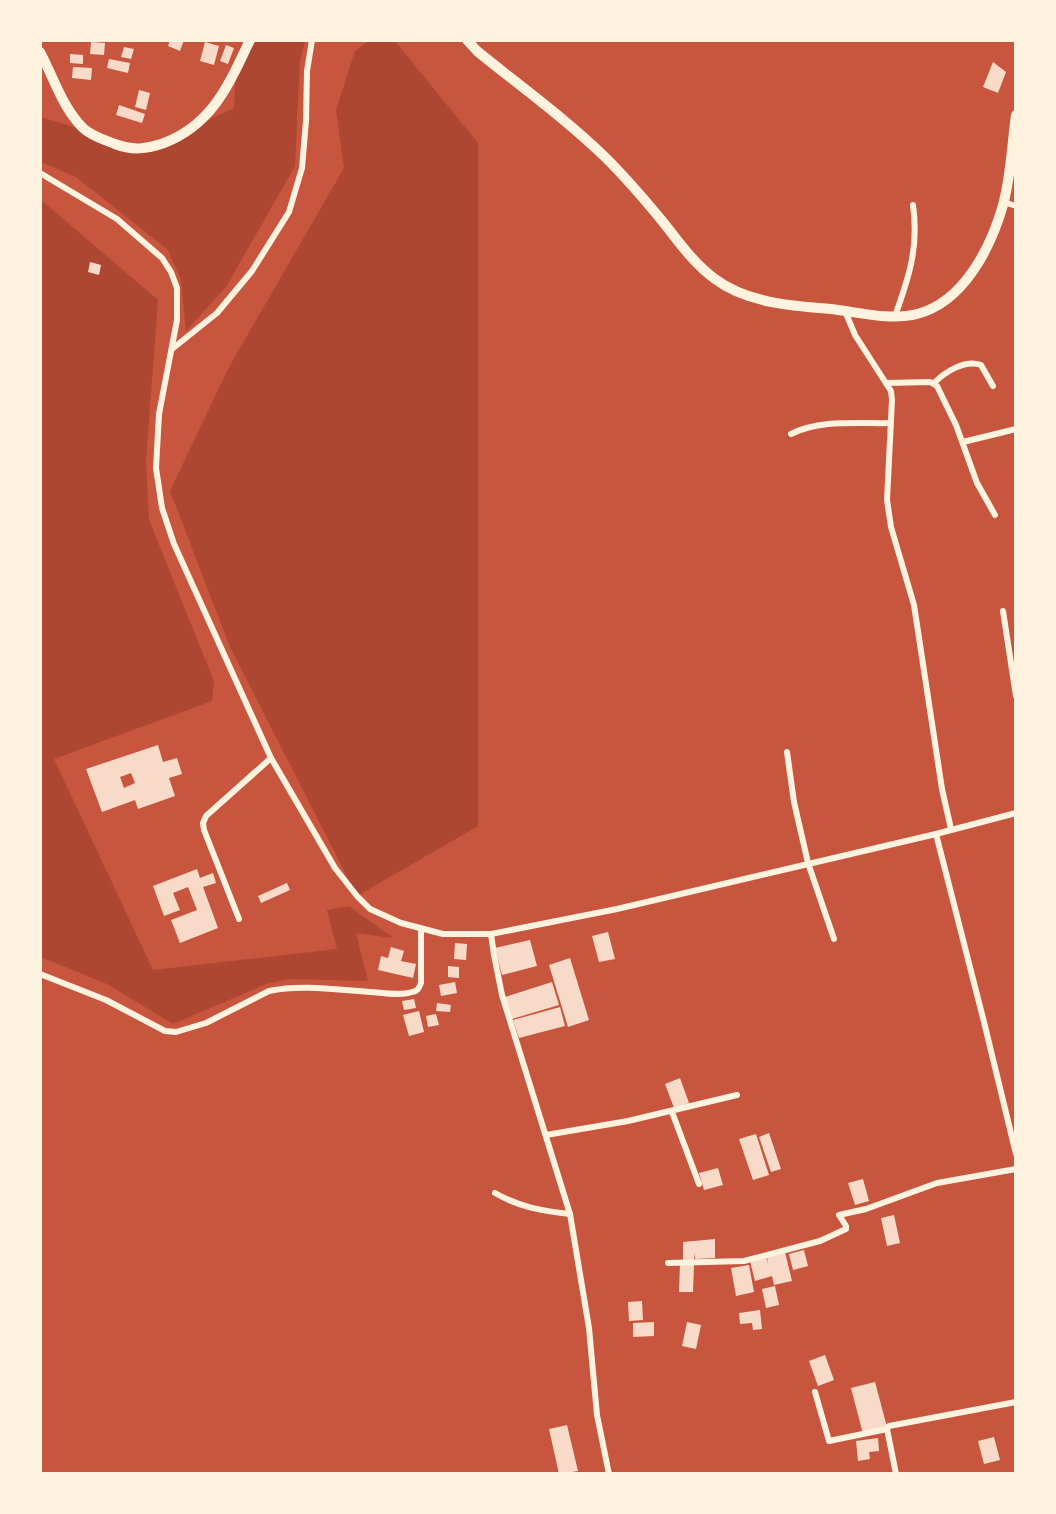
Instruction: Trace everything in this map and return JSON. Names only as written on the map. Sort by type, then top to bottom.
[{"type":"main road","points":[[40,52],[71,115],[85,131],[119,146],[147,149],[176,138],[209,114],[234,73],[250,40]]},
{"type":"main road","points":[[467,40],[477,51],[605,157],[714,279],[749,297],[845,311],[895,316],[917,314],[928,310],[956,291],[989,243],[1003,202],[1016,115]]},
{"type":"street","points":[[171,350],[217,313],[252,271],[289,212],[302,168],[307,71],[312,40]]},
{"type":"street","points":[[40,173],[117,219],[162,258],[171,272],[177,288],[177,320],[158,425],[156,468],[162,508],[174,544],[272,758],[335,868],[370,909],[401,923],[454,935],[491,934],[617,909],[1016,813]]},
{"type":"street","points":[[1003,202],[1016,206]]},
{"type":"street","points":[[895,316],[914,253],[916,228],[913,205]]},
{"type":"street","points":[[845,311],[855,335],[891,391],[887,500],[899,559],[914,605],[942,789],[951,829]]},
{"type":"street","points":[[886,383],[934,382],[941,376],[971,363],[981,366],[993,386]]},
{"type":"street","points":[[934,382],[943,396],[963,442],[965,454],[977,483],[995,515]]},
{"type":"street","points":[[791,434],[815,426],[891,423]]},
{"type":"street","points":[[963,442],[1016,429]]},
{"type":"street","points":[[1003,611],[1016,696]]},
{"type":"street","points":[[787,752],[794,801],[808,863],[834,939]]},
{"type":"street","points":[[239,919],[203,823],[206,816],[272,758]]},
{"type":"street","points":[[936,834],[1016,1154]]},
{"type":"street","points":[[40,974],[106,1000],[165,1031],[176,1032],[206,1023],[264,993],[278,989],[320,988],[393,993],[414,992],[419,988],[421,982],[421,928]]},
{"type":"street","points":[[491,934],[502,995],[570,1214],[589,1328],[597,1415],[609,1473]]},
{"type":"street","points":[[546,1135],[672,1112],[737,1095]]},
{"type":"street","points":[[672,1112],[699,1184]]},
{"type":"street","points":[[668,1263],[744,1261],[820,1241],[846,1229],[839,1215],[866,1209],[937,1183],[1016,1169]]},
{"type":"street","points":[[495,1193],[527,1208],[570,1214]]},
{"type":"street","points":[[815,1392],[829,1441],[887,1429],[894,1424],[1016,1402]]},
{"type":"street","points":[[887,1429],[896,1473]]},
{"type":"shaded area","points":[[250,41],[305,41],[300,61],[295,166],[226,287],[186,331],[181,280],[168,250],[76,177],[41,162],[40,117],[147,149],[234,108],[236,70]]},
{"type":"shaded area","points":[[369,41],[395,41],[478,143],[478,826],[357,896],[230,647],[170,491],[229,367],[344,168],[336,110],[355,51]]},
{"type":"shaded area","points":[[40,199],[158,300],[146,460],[149,520],[214,681],[212,701],[54,759],[153,970],[337,949],[327,910],[349,906],[393,938],[356,933],[368,981],[290,979],[269,983],[173,1024],[107,984],[41,957]]},
{"type":"building","points":[[170,40],[184,40],[180,51],[168,46]]},
{"type":"building","points":[[91,42],[105,43],[104,55],[90,54]]},
{"type":"building","points":[[205,42],[219,46],[214,65],[200,61]]},
{"type":"building","points":[[226,45],[234,48],[228,64],[220,61]]},
{"type":"building","points":[[124,47],[134,49],[131,59],[121,57]]},
{"type":"building","points":[[70,54],[83,55],[83,64],[70,63]]},
{"type":"building","points":[[109,59],[130,63],[128,73],[107,68]]},
{"type":"building","points":[[993,62],[1006,72],[998,93],[983,87]]},
{"type":"building","points":[[73,67],[92,68],[91,80],[72,78]]},
{"type":"building","points":[[139,90],[150,93],[146,110],[135,107]]},
{"type":"building","points":[[119,105],[145,114],[142,123],[116,115]]},
{"type":"building","points":[[90,262],[101,265],[99,275],[88,272]]},
{"type":"building","points":[[158,745],[163,762],[177,758],[182,774],[169,778],[175,796],[138,809],[135,800],[102,812],[86,769]],"holes":[[[131,773],[135,783],[124,788],[120,777]]]},
{"type":"building","points":[[197,869],[200,878],[213,873],[216,883],[203,887],[218,928],[180,943],[171,920],[197,910],[188,887],[173,893],[180,910],[164,916],[153,886]]},
{"type":"building","points":[[287,883],[290,890],[261,903],[258,896]]},
{"type":"building","points":[[608,932],[615,959],[599,962],[592,936]]},
{"type":"building","points":[[530,940],[537,966],[502,975],[495,948]]},
{"type":"building","points":[[455,943],[467,944],[466,960],[454,959]]},
{"type":"building","points":[[391,947],[404,951],[401,961],[416,964],[413,978],[378,970],[381,956],[388,958]]},
{"type":"building","points":[[570,958],[589,1020],[568,1027],[549,965]]},
{"type":"building","points":[[448,966],[459,967],[459,978],[448,977]]},
{"type":"building","points":[[455,982],[457,993],[441,996],[439,985]]},
{"type":"building","points":[[552,982],[559,1005],[512,1019],[505,997]]},
{"type":"building","points":[[414,999],[416,1008],[404,1010],[402,1001]]},
{"type":"building","points":[[437,1003],[451,1005],[450,1012],[436,1011]]},
{"type":"building","points":[[560,1007],[565,1026],[519,1038],[513,1020]]},
{"type":"building","points":[[419,1011],[424,1032],[409,1036],[403,1015]]},
{"type":"building","points":[[436,1014],[439,1025],[428,1027],[426,1016]]},
{"type":"building","points":[[680,1078],[689,1103],[674,1108],[665,1084]]},
{"type":"building","points":[[769,1133],[781,1169],[771,1172],[759,1137]]},
{"type":"building","points":[[756,1134],[769,1175],[753,1180],[739,1139]]},
{"type":"building","points":[[718,1168],[723,1185],[704,1190],[699,1173]]},
{"type":"building","points":[[863,1179],[869,1201],[855,1205],[848,1183]]},
{"type":"building","points":[[894,1215],[900,1243],[887,1246],[881,1218]]},
{"type":"building","points":[[715,1239],[715,1258],[695,1259],[694,1253],[694,1260],[683,1260],[683,1242]]},
{"type":"building","points":[[804,1250],[808,1266],[793,1270],[789,1254]]},
{"type":"building","points":[[785,1252],[792,1281],[774,1285],[772,1276],[755,1281],[750,1261],[766,1257],[768,1264],[767,1257]]},
{"type":"building","points":[[680,1264],[694,1265],[693,1292],[679,1292]]},
{"type":"building","points":[[749,1265],[754,1292],[736,1296],[731,1268]]},
{"type":"building","points":[[775,1286],[779,1305],[766,1308],[762,1289]]},
{"type":"building","points":[[642,1301],[643,1320],[629,1321],[628,1302]]},
{"type":"building","points":[[760,1310],[762,1329],[753,1330],[752,1323],[740,1324],[739,1313]]},
{"type":"building","points":[[654,1322],[654,1336],[633,1337],[633,1323]]},
{"type":"building","points":[[687,1322],[701,1325],[696,1349],[682,1346]]},
{"type":"building","points":[[825,1355],[834,1380],[818,1386],[809,1361]]},
{"type":"building","points":[[875,1382],[887,1427],[863,1434],[851,1388]]},
{"type":"building","points":[[567,1425],[578,1471],[559,1474],[549,1429]]},
{"type":"building","points":[[994,1437],[1000,1460],[984,1464],[978,1441]]},
{"type":"building","points":[[878,1438],[879,1451],[869,1452],[870,1459],[858,1461],[856,1441]]}]
